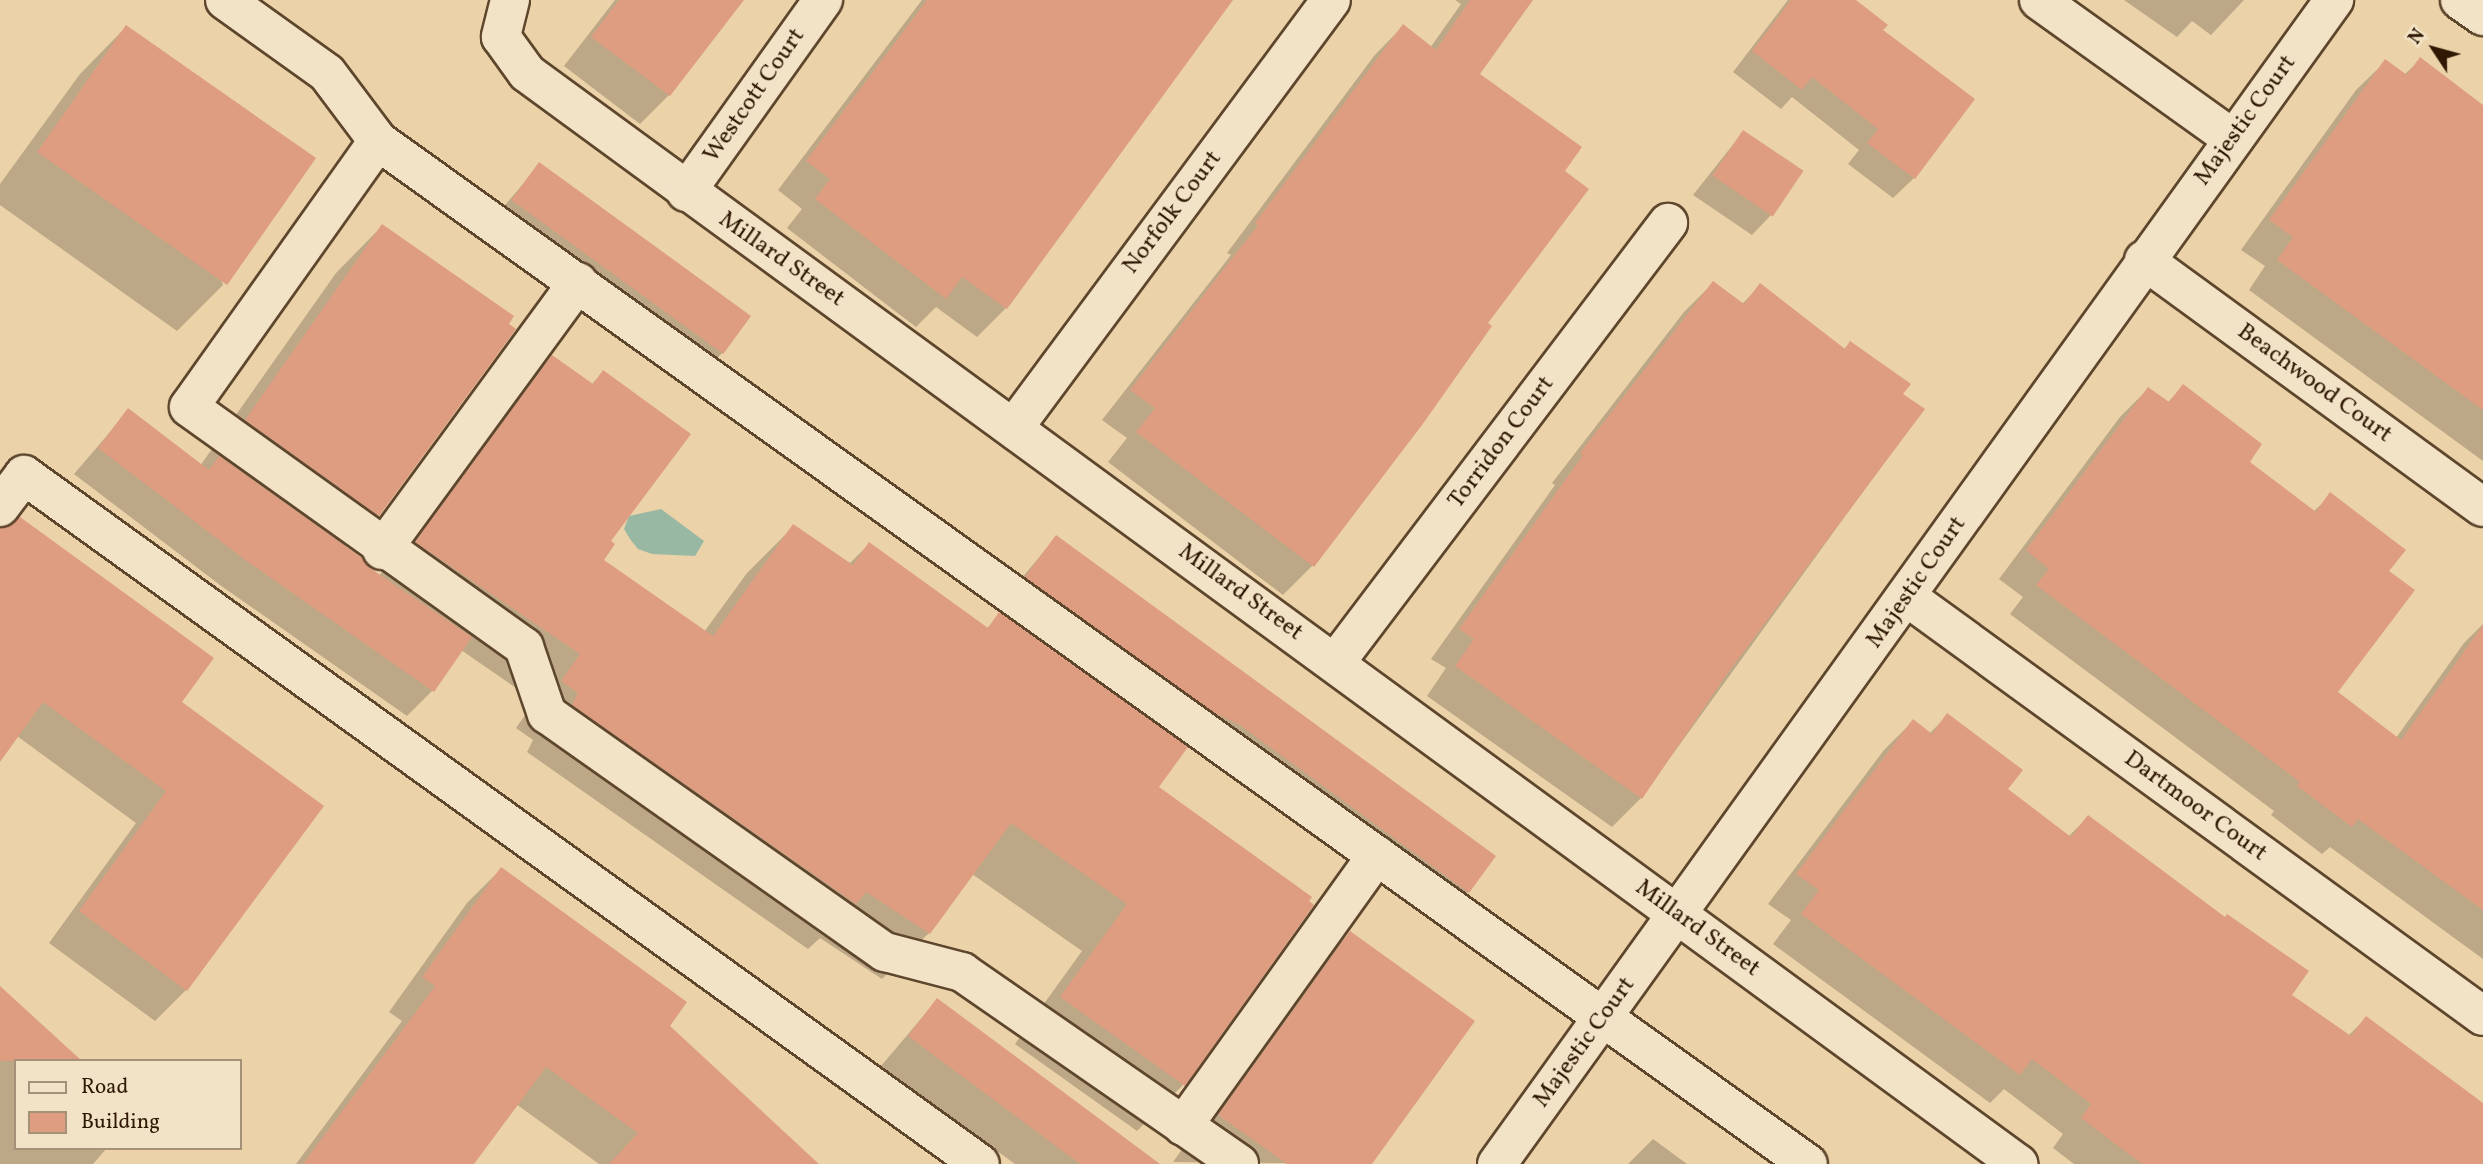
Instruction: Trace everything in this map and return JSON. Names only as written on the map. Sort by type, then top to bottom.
[{"type":"street","points":[[225,0],[327,73],[378,141],[1808,1164]]},
{"type":"street","name":"Millard Street","points":[[510,0],[501,37],[527,73],[686,192],[1015,426],[2018,1164]]},
{"type":"street","name":"Westcott Court","points":[[686,192],[823,0]]},
{"type":"street","name":"Norfolk Court","points":[[1015,426],[1331,0]]},
{"type":"street","points":[[2039,0],[2233,139]]},
{"type":"street","name":"Majestic Court","points":[[1497,1164],[1908,597],[2144,260],[2334,0]]},
{"type":"street","points":[[2460,0],[2483,16]]},
{"type":"street","points":[[378,141],[189,408],[382,550],[524,647],[547,714],[558,722],[885,952],[962,972],[1239,1164]]},
{"type":"street","name":"Torridon Court","points":[[1335,663],[1668,223]]},
{"type":"street","name":"Beachwood Court","points":[[2144,260],[2483,507]]},
{"type":"street","points":[[382,550],[578,282]]},
{"type":"street","points":[[0,507],[24,475],[980,1164]]},
{"type":"street","name":"Dartmoor Court","points":[[1908,597],[2483,1016]]},
{"type":"street","points":[[1183,1126],[1377,855]]},
{"type":"shaded area","points":[[661,509],[704,541],[695,556],[652,554],[638,549],[630,539],[624,529],[629,516]]},
{"type":"building","points":[[619,0],[744,0],[670,96],[591,37]]},
{"type":"building","points":[[927,0],[1233,0],[1007,309],[962,277],[946,299],[815,199],[830,179],[806,161]]},
{"type":"building","points":[[1470,0],[1533,0],[1480,74],[1582,147],[1565,171],[1589,189],[1488,323],[1492,326],[1422,425],[1314,567],[1136,432],[1155,408],[1130,390],[1258,225],[1255,223],[1403,24],[1436,50]]},
{"type":"building","points":[[1791,0],[1856,0],[1888,25],[1883,30],[1975,99],[1915,179],[1867,143],[1878,129],[1812,77],[1802,90],[1752,51]]},
{"type":"building","points":[[126,25],[316,158],[227,285],[37,152]]},
{"type":"building","points":[[2420,57],[2483,105],[2483,410],[2277,260],[2293,237],[2269,220],[2385,59],[2407,75]]},
{"type":"building","points":[[1743,130],[1804,171],[1773,216],[1712,176]]},
{"type":"building","points":[[539,162],[751,316],[723,354],[511,200]]},
{"type":"building","points":[[382,224],[514,316],[509,324],[516,329],[379,516],[245,420]]},
{"type":"building","points":[[1713,281],[1744,304],[1760,283],[1845,349],[1850,341],[1911,384],[1903,394],[1925,409],[1727,674],[1642,799],[1455,666],[1474,639],[1459,629],[1583,455],[1580,453]]},
{"type":"building","points":[[552,355],[593,384],[603,370],[691,434],[611,541],[615,544],[604,560],[713,636],[793,524],[853,565],[869,542],[988,628],[999,612],[1188,747],[1159,787],[1312,897],[1309,901],[1314,905],[1185,1086],[1060,997],[1127,904],[1011,823],[930,934],[866,892],[856,904],[572,705],[578,693],[561,681],[580,654],[415,542]]},
{"type":"building","points":[[2183,384],[2262,444],[2250,462],[2316,512],[2330,492],[2406,550],[2389,571],[2415,590],[2338,692],[2401,740],[2483,625],[2483,910],[2358,819],[2352,827],[2297,786],[2300,782],[2036,585],[2049,569],[2026,550],[2148,387],[2169,402]]},
{"type":"building","points":[[128,408],[209,470],[219,456],[362,558],[370,568],[472,637],[434,692],[244,559],[98,448]]},
{"type":"building","points":[[20,517],[214,658],[182,702],[324,806],[187,991],[79,911],[166,791],[43,702],[0,762],[0,528]]},
{"type":"building","points":[[1056,535],[1496,856],[1469,893],[1240,725],[1213,712],[1025,577]]},
{"type":"building","points":[[1947,713],[2023,770],[2008,789],[2071,837],[2088,815],[2225,917],[2227,914],[2309,971],[2292,995],[2351,1036],[2366,1016],[2483,1103],[2483,1164],[2142,1164],[2081,1118],[2091,1104],[2032,1059],[2020,1075],[1801,914],[1819,890],[1796,874],[1913,719],[1932,734]]},
{"type":"building","points":[[501,867],[687,1002],[670,1026],[819,1164],[609,1164],[638,1133],[546,1067],[474,1164],[303,1164],[435,986],[422,977]]},
{"type":"building","points":[[1350,931],[1475,1021],[1372,1164],[1287,1164],[1218,1115]]},
{"type":"building","points":[[0,986],[80,1059],[14,1059],[0,1061]]},
{"type":"building","points":[[937,998],[1160,1164],[1080,1164],[908,1036]]}]
